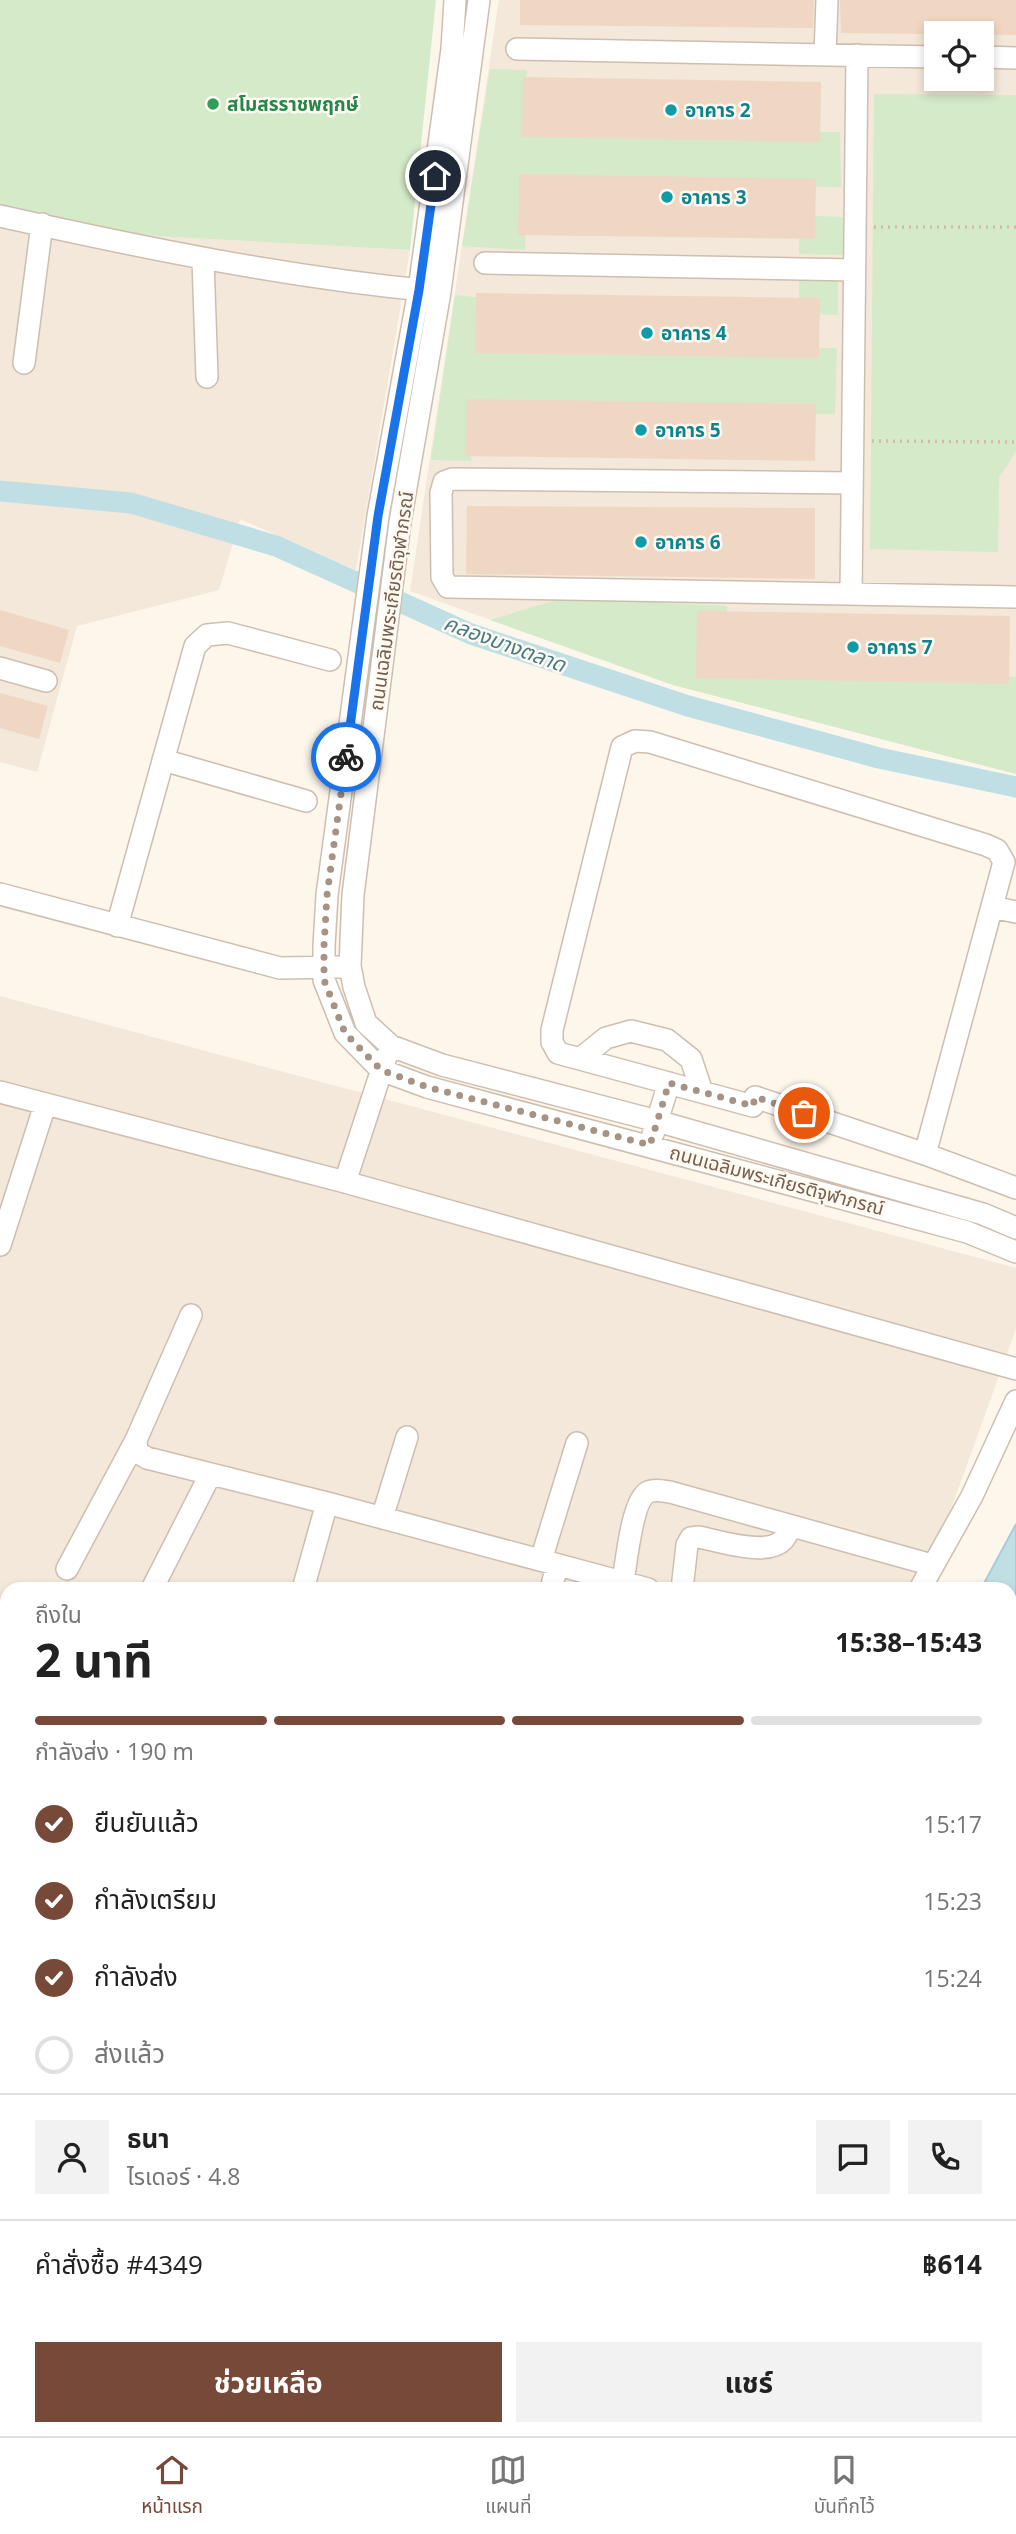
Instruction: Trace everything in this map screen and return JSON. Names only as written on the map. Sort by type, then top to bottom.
[{"type":"street","name":"ถนนเฉลิมพระเกียรติจุฬาภรณ์","points":[[456,0],[429,291],[353,895],[351,966],[354,987],[366,1023],[391,1046],[442,1065],[657,1121],[983,1214],[1016,1228]]},
{"type":"street","name":"ถนนเฉลิมพระเกียรติจุฬาภรณ์","points":[[479,0],[429,291],[378,516],[327,895],[324,980],[345,1033],[381,1070],[427,1087],[967,1232],[1016,1252]]},
{"type":"street","points":[[825,55],[827,0]]},
{"type":"street","points":[[517,49],[924,57]]},
{"type":"street","points":[[850,594],[857,55]]},
{"type":"street","points":[[994,57],[1016,58]]},
{"type":"street","points":[[0,216],[203,260],[354,283],[429,291]]},
{"type":"street","points":[[24,363],[42,224]]},
{"type":"street","points":[[203,260],[207,377]]},
{"type":"street","points":[[485,263],[854,270]]},
{"type":"street","points":[[852,483],[452,479],[444,482],[441,493],[442,577],[448,587],[1016,597]]},
{"type":"street","points":[[117,926],[195,646],[207,635],[228,633],[330,660]]},
{"type":"street","points":[[0,668],[46,681]]},
{"type":"street","points":[[925,1154],[1004,862],[997,850],[650,741],[635,741],[622,747],[552,1030],[552,1042],[558,1054],[753,1106],[755,1097],[925,1154],[1016,1188]]},
{"type":"street","points":[[163,760],[306,801]]},
{"type":"street","points":[[0,894],[280,968],[324,969],[351,966]]},
{"type":"street","points":[[992,907],[1016,912]]},
{"type":"street","points":[[581,1058],[606,1038],[631,1031],[667,1040],[691,1059],[702,1092]]},
{"type":"street","points":[[345,1182],[391,1046]]},
{"type":"street","points":[[650,1145],[669,1083]]},
{"type":"street","points":[[0,1092],[345,1182],[1016,1369]]},
{"type":"street","points":[[0,1245],[45,1105]]},
{"type":"street","points":[[67,1569],[136,1440],[191,1315]]},
{"type":"street","points":[[924,1582],[972,1496],[1016,1401]]},
{"type":"street","points":[[382,1518],[407,1437]]},
{"type":"street","points":[[136,1440],[137,1452],[147,1458],[623,1582],[636,1510],[645,1493],[653,1490],[670,1492],[932,1565]]},
{"type":"street","points":[[550,1582],[549,1563],[578,1443]]},
{"type":"street","points":[[156,1582],[210,1475]]},
{"type":"street","points":[[305,1582],[327,1503]]},
{"type":"street","points":[[683,1582],[687,1545],[691,1538],[699,1537],[757,1548],[770,1547],[782,1542],[792,1526]]},
{"type":"path","points":[[855,227],[1016,227]]},
{"type":"path","points":[[852,440],[1016,442]]},
{"type":"shaded area","points":[[499,0],[1016,0],[1016,774],[673,685],[410,591]]},
{"type":"shaded area","points":[[0,207],[137,235],[410,250],[356,570],[240,519],[219,590],[77,626],[37,772],[0,762]]},
{"type":"shaded area","points":[[0,996],[1016,1268],[1016,1329],[948,1517],[914,1582],[0,1582]]},
{"type":"green space","name":"สโมสรราชพฤกษ์","points":[[0,0],[436,0],[410,250],[137,235],[0,207]]},
{"type":"green space","points":[[490,69],[527,70],[526,130],[840,132],[841,187],[527,185],[525,250],[462,246]]},
{"type":"green space","points":[[874,94],[1016,95],[1016,451],[999,478],[998,552],[870,549]]},
{"type":"green space","points":[[815,216],[843,217],[844,255],[799,254],[799,239]]},
{"type":"green space","points":[[799,279],[838,280],[838,315],[819,314],[819,298],[799,298]]},
{"type":"green space","points":[[455,295],[483,298],[484,345],[837,348],[835,414],[473,417],[471,461],[431,460]]},
{"type":"green space","points":[[563,598],[727,606],[728,671],[1016,677],[1016,774],[673,685],[490,620]]},
{"type":"water","points":[[1016,1524],[1016,1582],[985,1582]]},
{"type":"building","points":[[520,0],[814,0],[813,28],[520,25]]},
{"type":"building","points":[[840,0],[1016,0],[1016,35],[994,35],[994,21],[924,21],[924,34],[841,33]]},
{"type":"building","name":"อาคาร 2","points":[[523,77],[821,82],[820,142],[522,137]]},
{"type":"building","name":"อาคาร 3","points":[[519,174],[816,179],[815,239],[518,235]]},
{"type":"building","name":"อาคาร 4","points":[[476,293],[820,298],[819,358],[475,353]]},
{"type":"building","name":"อาคาร 5","points":[[467,399],[816,404],[815,461],[466,456]]},
{"type":"building","name":"อาคาร 6","points":[[467,506],[815,508],[815,579],[466,574]]},
{"type":"building","points":[[0,610],[69,630],[60,663],[0,646]]},
{"type":"building","name":"อาคาร 7","points":[[697,611],[1010,616],[1009,684],[696,678]]},
{"type":"building","points":[[0,693],[48,706],[39,739],[0,728]]},
{"type":"waterway","name":"คลองบางตลาด","points":[[0,491],[131,503],[276,546],[471,634],[688,706],[879,758],[1016,787]]},
{"type":"way so far","points":[[346,757],[327,895],[324,980],[345,1033],[381,1070],[427,1087],[650,1145],[669,1083],[753,1106],[755,1097],[804,1113]]},
{"type":"place","name":"สโมสรราชพฤกษ์","points":[[213,104]]},
{"type":"place","name":"อาคาร 2","points":[[671,110]]},
{"type":"place","name":"อาคาร 3","points":[[667,197]]},
{"type":"place","name":"อาคาร 4","points":[[647,333]]},
{"type":"place","name":"อาคาร 5","points":[[641,430]]},
{"type":"place","name":"อาคาร 6","points":[[641,542]]},
{"type":"place","name":"อาคาร 7","points":[[853,647]]},
{"type":"route","points":[[346,757],[378,516],[419,290],[435,176]]}]
